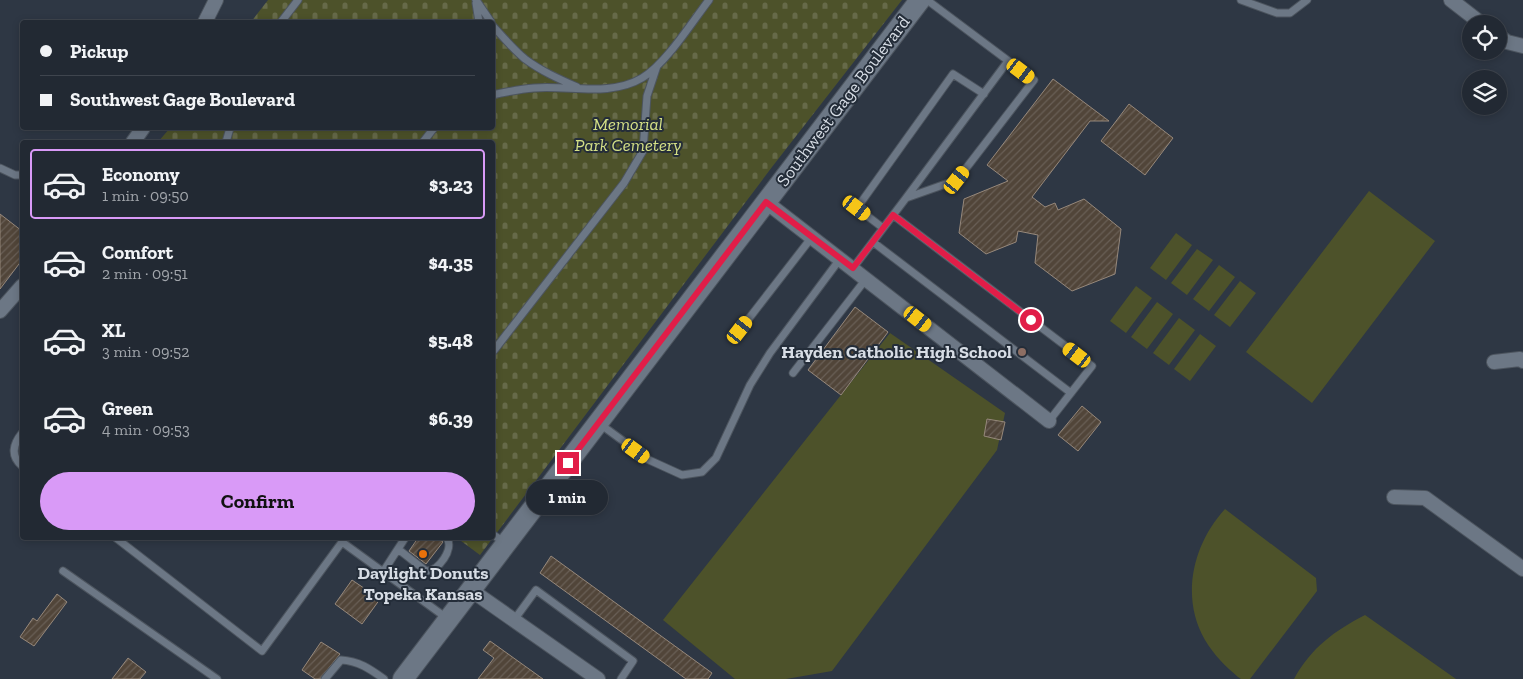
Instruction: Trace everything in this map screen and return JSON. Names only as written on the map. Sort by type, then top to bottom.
[{"type":"main road","name":"Southwest Gage Boulevard","points":[[403,679],[470,590],[499,538],[598,423],[920,0]]},
{"type":"street","points":[[206,20],[216,0]]},
{"type":"street","points":[[1459,3],[1472,15]]},
{"type":"street","points":[[1507,42],[1523,46]]},
{"type":"street","points":[[766,202],[1049,421]]},
{"type":"street","points":[[0,311],[20,288]]},
{"type":"street","points":[[1494,362],[1520,359],[1523,361]]},
{"type":"street","points":[[1394,497],[1425,498],[1523,569]]},
{"type":"street","points":[[470,590],[598,679]]},
{"type":"lane","points":[[283,20],[298,0]]},
{"type":"lane","points":[[476,0],[479,20]]},
{"type":"lane","points":[[476,0],[489,20]]},
{"type":"lane","points":[[495,95],[533,88],[610,88],[626,85],[643,78],[657,66],[709,0]]},
{"type":"lane","points":[[906,198],[957,180],[1034,80],[927,0]]},
{"type":"lane","points":[[1241,0],[1277,13],[1290,13],[1307,0]]},
{"type":"lane","points":[[495,27],[526,59],[549,74],[580,88]]},
{"type":"lane","points":[[853,268],[1008,61]]},
{"type":"lane","points":[[495,349],[618,190],[638,161],[643,151],[645,139],[647,96],[657,66]]},
{"type":"lane","points":[[883,228],[857,208],[953,74],[984,94]]},
{"type":"lane","points":[[425,140],[432,130]]},
{"type":"lane","points":[[0,168],[14,175],[20,175]]},
{"type":"lane","points":[[893,215],[1092,366],[1049,421]]},
{"type":"lane","points":[[740,330],[812,237]]},
{"type":"lane","points":[[873,242],[1071,394]]},
{"type":"lane","points":[[598,423],[649,460],[682,475],[702,472],[716,458],[750,384],[770,353],[840,258]]},
{"type":"lane","points":[[793,373],[867,279]]},
{"type":"lane","points":[[495,338],[503,339]]},
{"type":"lane","points":[[20,436],[15,442],[14,449],[14,456],[20,464]]},
{"type":"lane","points":[[119,540],[262,651],[342,540],[448,620]]},
{"type":"lane","points":[[383,572],[404,540]]},
{"type":"lane","points":[[398,549],[426,571],[432,571],[449,550],[450,544],[448,540]]},
{"type":"lane","points":[[63,571],[217,679]]},
{"type":"lane","points":[[514,620],[536,590],[633,661],[621,679]]},
{"type":"lane","points":[[325,679],[341,660],[352,660],[367,666],[384,679]]},
{"type":"green space","name":"Memorial Park Cemetery","points":[[268,0],[902,0],[772,167],[495,535],[495,140],[160,140],[168,130],[495,130],[495,20],[253,20]]},
{"type":"green space","points":[[1369,191],[1435,241],[1312,403],[1246,352]]},
{"type":"green space","points":[[1176,233],[1192,245],[1166,280],[1150,268]]},
{"type":"green space","points":[[1197,249],[1213,260],[1187,295],[1171,283]]},
{"type":"green space","points":[[1219,265],[1235,277],[1209,311],[1193,299]]},
{"type":"green space","points":[[1240,281],[1256,293],[1230,327],[1214,315]]},
{"type":"green space","points":[[1136,286],[1152,298],[1126,333],[1110,321]]},
{"type":"green space","points":[[1157,302],[1173,314],[1147,349],[1131,337]]},
{"type":"green space","points":[[1179,318],[1195,330],[1169,365],[1153,353]]},
{"type":"green space","points":[[890,333],[1005,413],[997,450],[832,671],[786,679],[735,679],[663,620]]},
{"type":"green space","points":[[1200,334],[1216,346],[1190,381],[1174,369]]},
{"type":"green space","points":[[1225,509],[1316,578],[1317,591],[1250,679],[1238,677],[1212,651],[1197,623],[1193,606],[1192,589],[1198,554],[1214,523]]},
{"type":"green space","name":"Memorial Park Cemetery","points":[[460,540],[491,540],[480,555]]},
{"type":"green space","points":[[1365,615],[1456,679],[1294,679],[1308,658],[1324,641],[1343,627]]},
{"type":"building","points":[[1053,79],[1109,121],[1090,121],[1032,197],[1045,207],[1055,203],[1058,210],[1084,199],[1121,229],[1115,274],[1072,291],[1035,263],[1038,235],[1018,231],[1016,242],[986,254],[959,233],[964,199],[1008,181],[987,165]]},
{"type":"building","points":[[1129,104],[1173,138],[1145,175],[1101,141]]},
{"type":"building","points":[[0,214],[20,229],[20,263],[0,289]]},
{"type":"building","points":[[855,307],[888,332],[841,395],[808,370]]},
{"type":"building","points":[[1082,406],[1101,422],[1078,451],[1058,435]]},
{"type":"building","points":[[987,419],[1005,422],[1001,440],[984,436]]},
{"type":"building","name":"Daylight Donuts Topeka Kansas","points":[[417,540],[440,540],[443,542],[426,564],[409,551]]},
{"type":"building","points":[[551,556],[712,673],[708,679],[686,679],[540,573]]},
{"type":"building","points":[[352,580],[380,599],[362,624],[335,604]]},
{"type":"building","points":[[57,594],[67,602],[34,646],[20,637],[33,618],[37,621]]},
{"type":"building","points":[[490,641],[543,679],[478,679],[494,658],[483,650]]},
{"type":"building","points":[[321,642],[340,654],[320,679],[315,679],[302,670]]},
{"type":"building","points":[[128,658],[146,672],[140,679],[112,679]]},
{"type":"place","name":"Hayden Catholic High School","points":[[1022,352]]},
{"type":"place","name":"Daylight Donuts Topeka Kansas","points":[[423,554]]},
{"type":"route","points":[[568,463],[766,202],[853,268],[893,215],[1031,320]]}]
